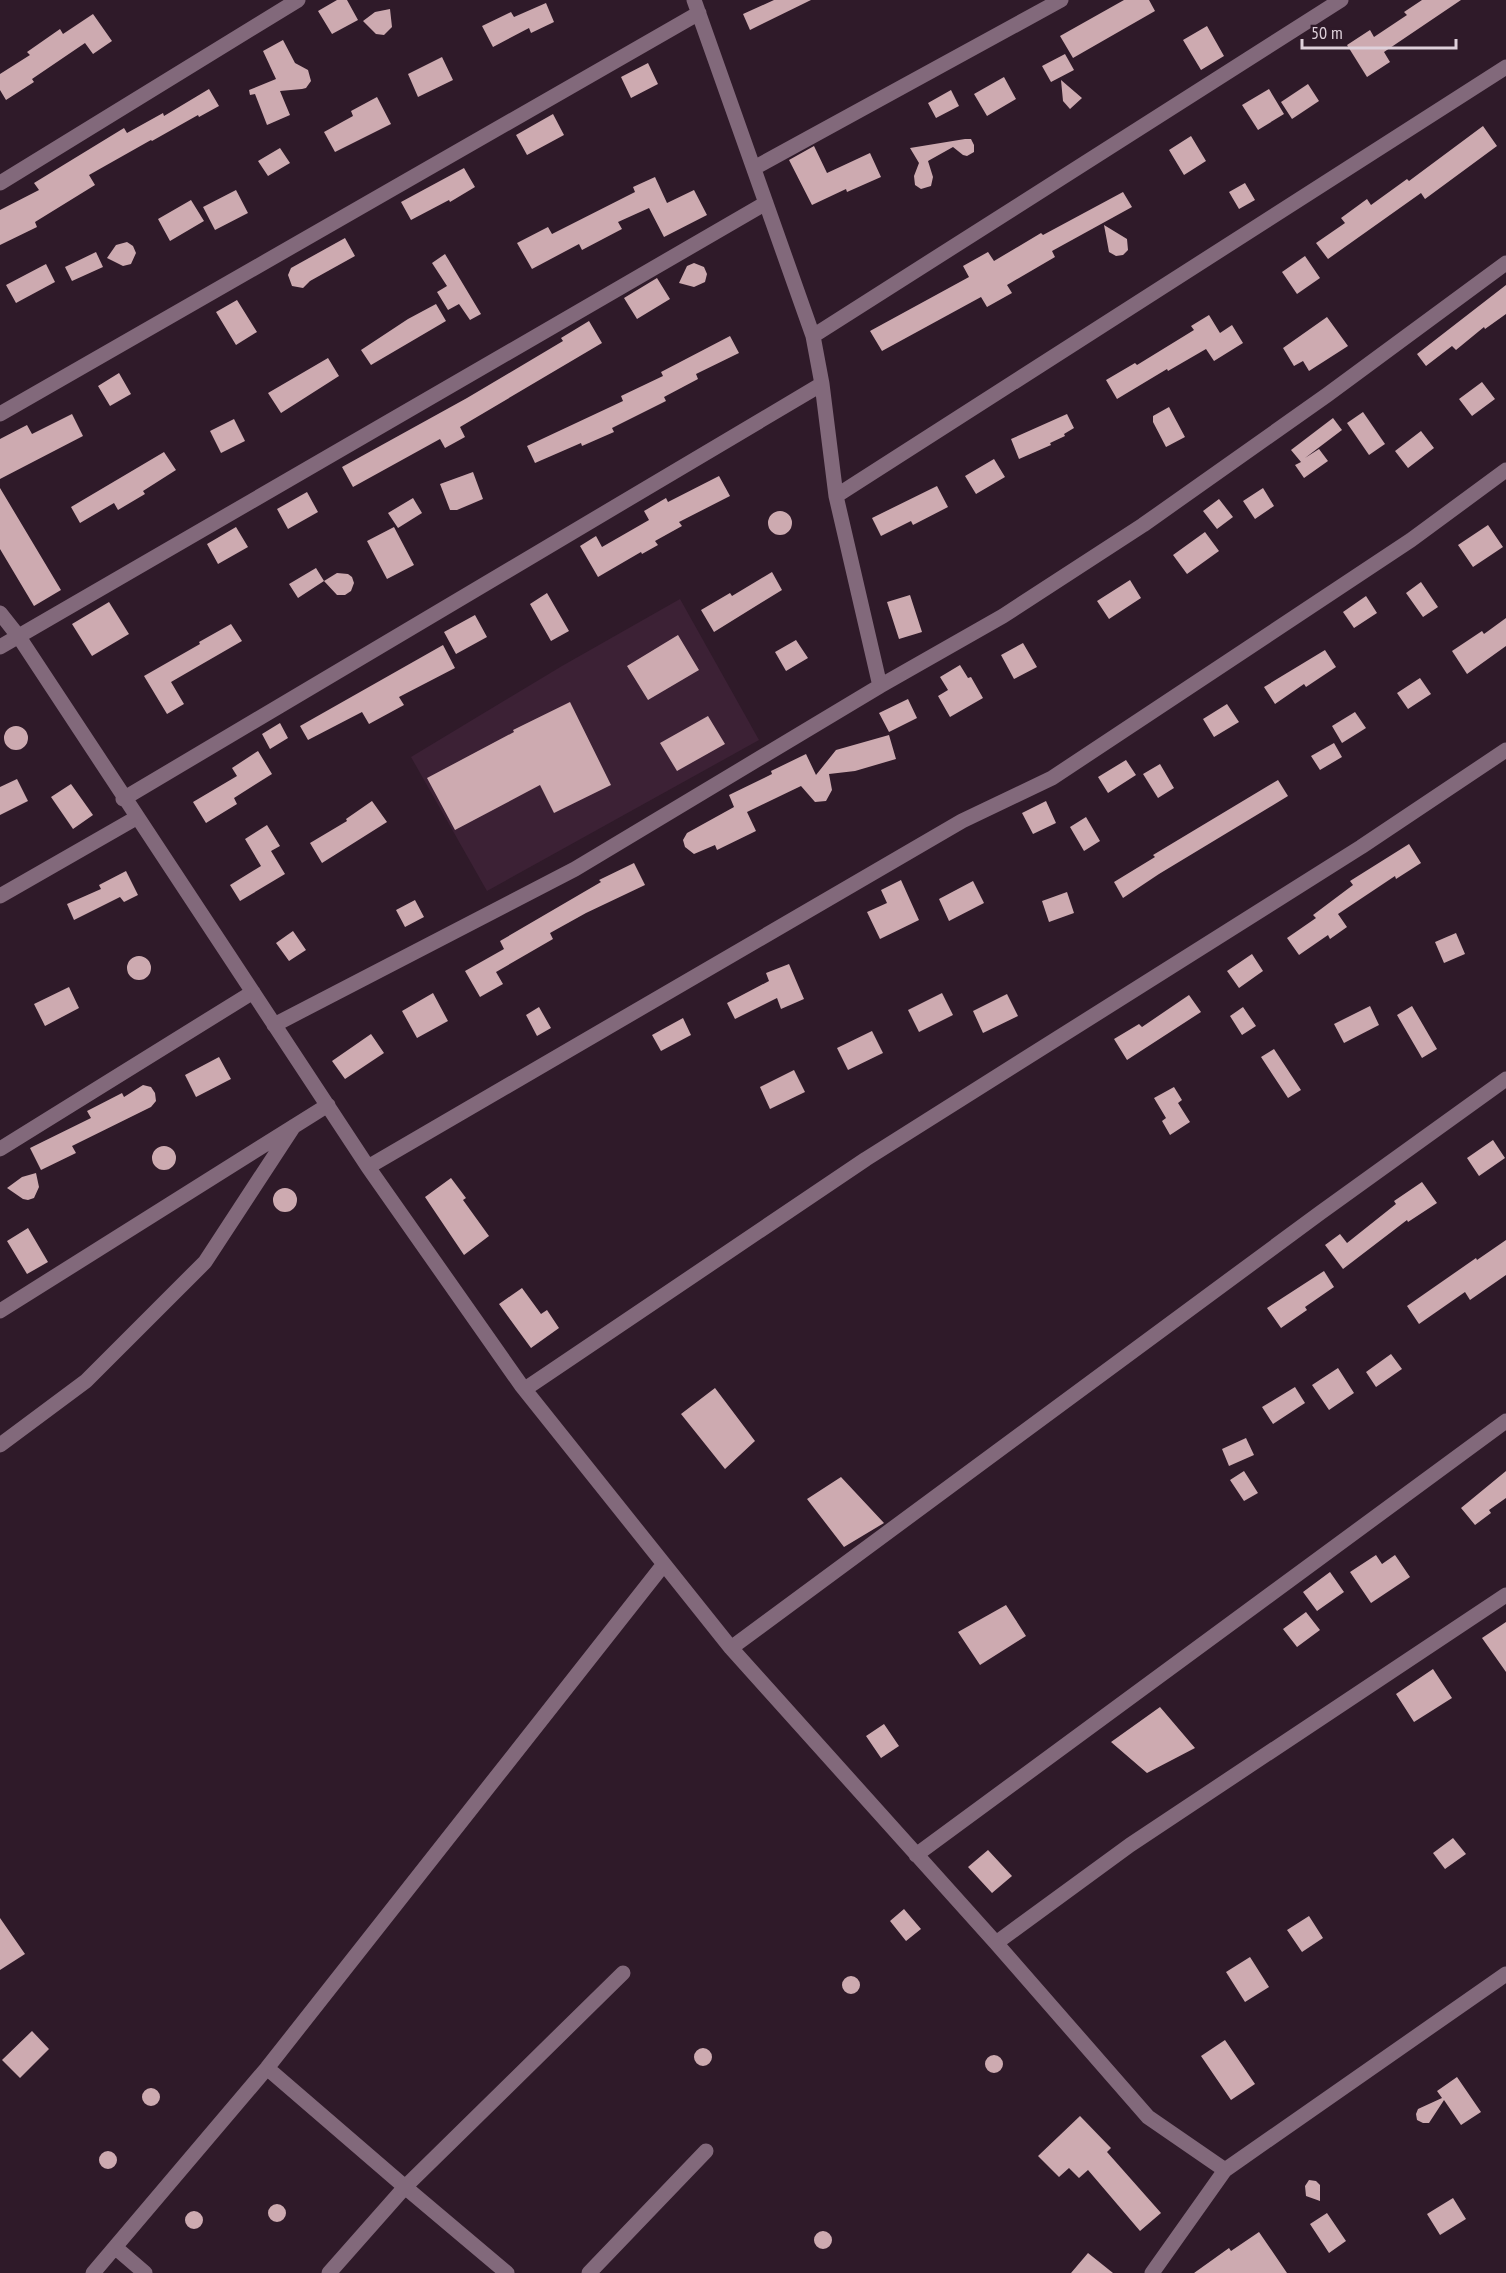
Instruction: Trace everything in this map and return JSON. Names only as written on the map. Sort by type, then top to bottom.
[{"type":"street","points":[[0,183],[298,0]]},
{"type":"street","points":[[754,168],[1061,0]]},
{"type":"street","points":[[813,336],[1341,0]]},
{"type":"street","points":[[0,414],[697,7],[813,336],[822,384],[836,496],[880,686]]},
{"type":"street","points":[[836,496],[1506,67]]},
{"type":"street","points":[[0,647],[766,203]]},
{"type":"street","points":[[274,1025],[575,869],[880,686],[1003,616],[1143,525],[1327,395],[1506,263]]},
{"type":"street","points":[[123,799],[822,384]]},
{"type":"street","points":[[368,1167],[962,821],[1052,778],[1411,540],[1506,470]]},
{"type":"street","points":[[0,613],[19,637],[123,799],[368,1167],[525,1389],[732,1647],[1148,2117],[1225,2170]]},
{"type":"street","points":[[525,1389],[866,1159],[1351,854],[1506,750]]},
{"type":"street","points":[[0,896],[136,818]]},
{"type":"street","points":[[0,1149],[253,992]]},
{"type":"street","points":[[732,1647],[1320,1213],[1506,1079]]},
{"type":"street","points":[[0,1311],[328,1105]]},
{"type":"street","points":[[0,1445],[86,1381],[204,1262],[294,1126]]},
{"type":"street","points":[[916,1855],[1506,1421]]},
{"type":"street","points":[[93,2273],[267,2068],[664,1563]]},
{"type":"street","points":[[996,1943],[1130,1845],[1506,1595]]},
{"type":"street","points":[[329,2273],[405,2187],[623,1972]]},
{"type":"street","points":[[1152,2273],[1225,2170],[1506,1974]]},
{"type":"street","points":[[267,2068],[507,2273]]},
{"type":"street","points":[[589,2273],[706,2151]]},
{"type":"street","points":[[116,2248],[145,2273]]},
{"type":"shaded area","points":[[680,599],[759,740],[487,891],[411,757],[562,666]]},
{"type":"building","points":[[337,0],[347,0],[358,20],[332,34],[318,11]]},
{"type":"building","points":[[774,0],[811,0],[750,30],[743,14]]},
{"type":"building","points":[[1124,0],[1149,0],[1155,11],[1073,58],[1060,36]]},
{"type":"building","points":[[1422,0],[1461,0],[1384,52],[1390,62],[1367,77],[1347,45],[1370,30],[1374,37],[1407,15],[1404,12]]},
{"type":"building","points":[[546,3],[554,22],[531,33],[529,28],[493,47],[482,26],[511,12],[514,17]]},
{"type":"building","points":[[390,9],[392,27],[384,35],[376,34],[363,21],[375,12]]},
{"type":"building","points":[[93,14],[112,41],[93,54],[85,43],[32,79],[34,82],[6,100],[0,90],[0,74],[30,55],[27,52],[60,29],[63,34]]},
{"type":"building","points":[[1207,26],[1224,56],[1201,70],[1183,40]]},
{"type":"building","points":[[283,40],[295,63],[308,70],[311,81],[306,88],[280,91],[290,115],[267,125],[255,94],[250,95],[249,90],[276,79],[263,51]]},
{"type":"building","points":[[1065,54],[1074,70],[1051,82],[1042,66]]},
{"type":"building","points":[[442,57],[453,80],[418,97],[408,74]]},
{"type":"building","points":[[648,63],[658,84],[631,98],[621,77]]},
{"type":"building","points":[[1004,77],[1016,99],[987,116],[974,94]]},
{"type":"building","points":[[1061,80],[1082,98],[1070,109],[1063,101]]},
{"type":"building","points":[[1308,84],[1319,101],[1292,119],[1281,102]]},
{"type":"building","points":[[209,89],[219,106],[199,117],[198,115],[89,175],[95,185],[35,222],[37,227],[0,245],[0,210],[39,190],[34,183],[124,128],[127,133],[163,113],[164,116]]},
{"type":"building","points":[[1269,89],[1284,114],[1258,130],[1242,105]]},
{"type":"building","points":[[951,90],[959,106],[936,118],[928,103]]},
{"type":"building","points":[[377,97],[391,124],[335,152],[324,132],[353,116],[351,111]]},
{"type":"building","points":[[553,114],[564,135],[527,155],[516,135]]},
{"type":"building","points":[[1483,126],[1497,146],[1425,199],[1421,193],[1328,259],[1316,243],[1345,223],[1341,218],[1367,199],[1371,205],[1407,179],[1409,181]]},
{"type":"building","points":[[1191,136],[1206,161],[1184,175],[1169,150]]},
{"type":"building","points":[[971,139],[974,152],[967,156],[953,147],[928,161],[933,177],[931,186],[921,189],[915,185],[914,176],[919,163],[910,148]]},
{"type":"building","points":[[814,146],[827,173],[870,153],[881,177],[847,192],[846,189],[812,205],[789,160]]},
{"type":"building","points":[[280,148],[290,163],[268,176],[258,161]]},
{"type":"building","points":[[464,168],[475,187],[450,202],[449,200],[411,220],[401,202]]},
{"type":"building","points":[[655,177],[667,203],[694,190],[707,215],[664,237],[649,208],[618,222],[622,229],[582,250],[579,244],[532,269],[517,243],[548,227],[552,234],[635,192],[633,187]]},
{"type":"building","points":[[1245,183],[1255,200],[1239,209],[1229,192]]},
{"type":"building","points":[[236,190],[248,213],[215,230],[203,207]]},
{"type":"building","points":[[1123,192],[1132,207],[1052,251],[1055,257],[1007,285],[1012,293],[987,307],[981,297],[882,351],[870,331],[969,277],[963,266],[988,252],[994,261],[1041,233],[1043,235]]},
{"type":"building","points":[[191,200],[204,221],[170,241],[158,219]]},
{"type":"building","points":[[1104,225],[1127,239],[1128,250],[1123,255],[1116,256],[1109,252]]},
{"type":"building","points":[[345,238],[355,256],[310,281],[303,288],[292,286],[288,275],[291,268]]},
{"type":"building","points":[[127,242],[133,246],[136,253],[131,264],[123,266],[107,258],[116,245]]},
{"type":"building","points":[[96,252],[103,267],[72,281],[65,267]]},
{"type":"building","points":[[445,254],[481,314],[470,320],[459,304],[448,310],[437,292],[447,286],[432,263]]},
{"type":"building","points":[[1305,256],[1320,278],[1297,294],[1282,272]]},
{"type":"building","points":[[694,263],[704,267],[707,274],[705,282],[694,287],[679,283],[687,266]]},
{"type":"building","points":[[46,264],[55,282],[16,303],[6,285]]},
{"type":"building","points":[[657,278],[670,299],[637,319],[624,298]]},
{"type":"building","points":[[1506,285],[1506,314],[1485,329],[1484,327],[1456,350],[1452,346],[1426,366],[1417,354]]},
{"type":"building","points":[[237,300],[257,332],[236,345],[216,312]]},
{"type":"building","points":[[436,304],[446,321],[371,365],[361,350],[408,319]]},
{"type":"building","points":[[1209,315],[1220,333],[1232,325],[1243,343],[1214,361],[1206,349],[1117,399],[1106,380],[1135,363],[1137,365],[1194,330],[1191,326]]},
{"type":"building","points":[[1327,317],[1348,346],[1309,371],[1303,361],[1294,366],[1283,348]]},
{"type":"building","points":[[589,321],[602,343],[460,427],[465,437],[445,448],[440,439],[353,487],[342,467],[467,398],[563,341],[561,338]]},
{"type":"building","points":[[730,336],[739,353],[696,374],[698,379],[664,397],[666,401],[612,428],[614,432],[582,446],[581,443],[535,463],[527,446],[623,401],[621,396],[663,376],[661,372]]},
{"type":"building","points":[[328,358],[339,376],[281,413],[268,393]]},
{"type":"building","points":[[119,373],[131,394],[110,406],[98,386]]},
{"type":"building","points":[[1482,382],[1495,399],[1472,416],[1459,399]]},
{"type":"building","points":[[1169,407],[1185,437],[1166,447],[1153,422],[1153,416]]},
{"type":"building","points":[[1363,412],[1385,444],[1369,455],[1347,423]]},
{"type":"building","points":[[72,414],[83,436],[0,479],[0,439],[27,425],[32,434]]},
{"type":"building","points":[[1067,414],[1074,428],[1064,434],[1065,436],[1050,443],[1051,445],[1019,459],[1011,439]]},
{"type":"building","points":[[1333,418],[1342,430],[1305,458],[1319,449],[1328,461],[1304,478],[1295,465],[1301,462],[1291,450]]},
{"type":"building","points":[[234,419],[245,441],[221,453],[210,431]]},
{"type":"building","points":[[1421,431],[1434,448],[1408,468],[1395,451]]},
{"type":"building","points":[[164,452],[176,470],[143,491],[145,494],[118,510],[114,503],[80,523],[71,507]]},
{"type":"building","points":[[994,459],[1005,477],[976,494],[965,476]]},
{"type":"building","points":[[473,472],[483,499],[457,510],[450,510],[440,484]]},
{"type":"building","points":[[719,476],[730,496],[679,522],[682,526],[655,541],[658,545],[642,554],[641,552],[598,577],[580,546],[596,536],[602,547],[649,520],[644,511],[666,498],[668,502]]},
{"type":"building","points":[[937,486],[948,507],[913,525],[911,521],[881,536],[872,518]]},
{"type":"building","points":[[0,488],[61,590],[34,606],[0,549]]},
{"type":"building","points":[[1263,488],[1274,506],[1255,519],[1243,501]]},
{"type":"building","points":[[307,492],[318,512],[288,529],[277,509]]},
{"type":"building","points":[[413,498],[422,513],[398,528],[388,513]]},
{"type":"building","points":[[1219,499],[1233,517],[1217,529],[1203,511]]},
{"type":"building","points":[[780,511],[785,512],[791,518],[791,528],[785,534],[780,535],[775,534],[769,528],[768,523],[769,518],[775,512]]},
{"type":"building","points":[[1488,525],[1503,547],[1473,567],[1458,545]]},
{"type":"building","points":[[236,527],[248,547],[218,564],[207,544]]},
{"type":"building","points":[[394,527],[414,565],[387,579],[367,541]]},
{"type":"building","points":[[1205,532],[1219,551],[1187,574],[1173,555]]},
{"type":"building","points":[[316,568],[324,581],[298,598],[289,584]]},
{"type":"building","points":[[772,572],[782,590],[714,632],[701,610],[730,593],[732,596]]},
{"type":"building","points":[[337,573],[348,574],[354,583],[351,591],[345,595],[337,595],[324,581]]},
{"type":"building","points":[[1130,580],[1141,598],[1109,619],[1097,601]]},
{"type":"building","points":[[1421,582],[1438,607],[1423,617],[1406,593]]},
{"type":"building","points":[[547,593],[569,631],[551,641],[530,604]]},
{"type":"building","points":[[910,595],[922,632],[899,639],[887,602]]},
{"type":"building","points":[[1366,596],[1377,613],[1354,628],[1343,612]]},
{"type":"building","points":[[109,602],[129,634],[92,656],[72,624]]},
{"type":"building","points":[[475,615],[487,637],[456,654],[444,632]]},
{"type":"building","points":[[1506,618],[1506,646],[1467,674],[1452,651],[1482,631],[1484,634]]},
{"type":"building","points":[[231,624],[242,641],[171,682],[184,704],[167,714],[144,676]]},
{"type":"building","points":[[678,635],[699,670],[648,700],[627,666]]},
{"type":"building","points":[[796,640],[808,658],[786,671],[775,652]]},
{"type":"building","points":[[1023,643],[1037,667],[1014,679],[1001,655]]},
{"type":"building","points":[[443,645],[455,668],[399,697],[404,705],[369,724],[362,712],[308,740],[300,726]]},
{"type":"building","points":[[1325,650],[1336,667],[1306,687],[1304,684],[1275,704],[1264,687]]},
{"type":"building","points":[[960,665],[968,678],[971,677],[983,698],[950,717],[938,696],[948,690],[940,677]]},
{"type":"building","points":[[1420,678],[1431,694],[1408,709],[1397,693]]},
{"type":"building","points":[[908,699],[917,718],[889,732],[879,713]]},
{"type":"building","points":[[570,702],[611,785],[554,813],[540,785],[455,830],[427,778],[514,732],[513,730]]},
{"type":"building","points":[[1227,704],[1239,722],[1214,737],[1203,719]]},
{"type":"building","points":[[1355,712],[1366,728],[1342,743],[1332,726]]},
{"type":"building","points":[[708,716],[725,744],[677,771],[660,743]]},
{"type":"building","points":[[280,723],[288,738],[270,749],[262,734]]},
{"type":"building","points":[[16,726],[21,727],[27,733],[27,743],[21,749],[16,750],[11,749],[5,743],[4,738],[5,733],[11,727]]},
{"type":"building","points":[[889,735],[896,759],[855,771],[829,774],[832,790],[826,801],[815,802],[801,786],[747,812],[756,831],[717,850],[715,845],[694,854],[685,847],[683,840],[687,833],[734,807],[729,795],[772,774],[771,771],[806,754],[816,775],[836,750]]},
{"type":"building","points":[[1334,743],[1342,757],[1320,770],[1311,756]]},
{"type":"building","points":[[258,751],[272,774],[234,798],[237,804],[206,823],[193,802],[237,776],[232,768]]},
{"type":"building","points":[[1126,760],[1136,775],[1108,793],[1098,777]]},
{"type":"building","points":[[1160,764],[1174,788],[1158,798],[1143,774]]},
{"type":"building","points":[[17,779],[28,801],[0,815],[0,787]]},
{"type":"building","points":[[1278,780],[1288,796],[1123,898],[1114,882],[1155,857],[1153,855]]},
{"type":"building","points":[[71,784],[93,815],[73,829],[51,797]]},
{"type":"building","points":[[372,801],[387,822],[322,863],[310,843],[347,821],[346,819]]},
{"type":"building","points":[[1046,801],[1056,823],[1033,834],[1022,813]]},
{"type":"building","points":[[1086,817],[1100,841],[1084,851],[1070,827]]},
{"type":"building","points":[[267,825],[280,846],[271,851],[285,874],[240,901],[230,885],[261,866],[245,839]]},
{"type":"building","points":[[1409,844],[1421,863],[1396,879],[1395,876],[1338,914],[1347,927],[1330,939],[1328,935],[1299,955],[1287,938],[1316,918],[1313,915],[1353,885],[1350,881]]},
{"type":"building","points":[[634,863],[645,885],[550,933],[553,939],[496,972],[503,984],[480,997],[465,971],[504,949],[500,941],[601,882],[599,880]]},
{"type":"building","points":[[126,871],[138,895],[124,902],[120,897],[74,920],[67,904],[101,889],[99,885]]},
{"type":"building","points":[[901,880],[919,920],[880,939],[867,912],[887,903],[881,890]]},
{"type":"building","points":[[973,881],[984,903],[949,921],[939,899]]},
{"type":"building","points":[[1067,892],[1074,913],[1049,922],[1042,901]]},
{"type":"building","points":[[415,900],[424,917],[405,927],[396,910]]},
{"type":"building","points":[[293,931],[306,950],[289,961],[276,943]]},
{"type":"building","points":[[1456,933],[1465,954],[1444,963],[1435,942]]},
{"type":"building","points":[[1252,954],[1263,971],[1239,988],[1227,971]]},
{"type":"building","points":[[139,956],[144,957],[150,963],[150,973],[144,979],[139,980],[134,979],[128,973],[127,968],[128,963],[134,957]]},
{"type":"building","points":[[789,964],[804,999],[781,1009],[777,998],[735,1019],[727,1003],[769,981],[766,973]]},
{"type":"building","points":[[69,987],[79,1008],[45,1026],[34,1004]]},
{"type":"building","points":[[433,993],[448,1021],[417,1038],[402,1011]]},
{"type":"building","points":[[942,993],[953,1015],[919,1032],[908,1010]]},
{"type":"building","points":[[1007,994],[1018,1016],[983,1033],[973,1011]]},
{"type":"building","points":[[1189,995],[1201,1012],[1127,1060],[1114,1039],[1139,1024],[1142,1027]]},
{"type":"building","points":[[1370,1006],[1379,1025],[1344,1043],[1334,1024]]},
{"type":"building","points":[[1412,1006],[1437,1049],[1422,1058],[1397,1015]]},
{"type":"building","points":[[539,1007],[551,1028],[537,1036],[526,1015]]},
{"type":"building","points":[[1243,1007],[1256,1026],[1242,1035],[1230,1016]]},
{"type":"building","points":[[683,1018],[691,1035],[661,1051],[652,1035]]},
{"type":"building","points":[[872,1031],[883,1053],[848,1070],[837,1048]]},
{"type":"building","points":[[371,1034],[384,1053],[345,1079],[332,1061]]},
{"type":"building","points":[[1274,1049],[1301,1090],[1288,1098],[1261,1057]]},
{"type":"building","points":[[219,1057],[231,1079],[196,1097],[185,1075]]},
{"type":"building","points":[[794,1070],[805,1092],[770,1109],[760,1087]]},
{"type":"building","points":[[143,1085],[151,1087],[155,1093],[156,1101],[151,1107],[72,1146],[76,1153],[41,1170],[30,1148],[91,1118],[87,1111],[122,1093],[124,1097]]},
{"type":"building","points":[[1174,1087],[1182,1100],[1178,1103],[1190,1122],[1170,1135],[1162,1121],[1166,1118],[1154,1098]]},
{"type":"building","points":[[1493,1140],[1505,1158],[1479,1176],[1467,1158]]},
{"type":"building","points":[[164,1146],[169,1147],[175,1153],[175,1163],[169,1169],[164,1170],[159,1169],[153,1163],[152,1158],[153,1153],[159,1147]]},
{"type":"building","points":[[36,1173],[39,1187],[34,1198],[23,1199],[7,1188],[22,1177]]},
{"type":"building","points":[[451,1178],[466,1198],[463,1200],[489,1236],[464,1255],[425,1197]]},
{"type":"building","points":[[1422,1182],[1437,1203],[1408,1222],[1407,1220],[1343,1269],[1325,1245],[1340,1234],[1347,1243],[1396,1204],[1394,1201]]},
{"type":"building","points":[[285,1188],[290,1189],[296,1195],[296,1205],[290,1211],[285,1212],[280,1211],[274,1205],[273,1200],[274,1195],[280,1189]]},
{"type":"building","points":[[28,1228],[48,1262],[27,1274],[7,1241]]},
{"type":"building","points":[[1506,1240],[1506,1275],[1470,1300],[1465,1292],[1419,1324],[1407,1306]]},
{"type":"building","points":[[1324,1271],[1334,1287],[1305,1307],[1307,1310],[1281,1328],[1267,1308]]},
{"type":"building","points":[[522,1288],[541,1314],[547,1310],[559,1328],[531,1348],[499,1304]]},
{"type":"building","points":[[1391,1354],[1402,1369],[1376,1387],[1366,1372]]},
{"type":"building","points":[[1338,1368],[1354,1393],[1329,1410],[1312,1385]]},
{"type":"building","points":[[1295,1387],[1305,1403],[1273,1424],[1262,1407]]},
{"type":"building","points":[[715,1388],[755,1441],[725,1469],[681,1414]]},
{"type":"building","points":[[1246,1438],[1254,1455],[1229,1466],[1222,1449]]},
{"type":"building","points":[[1244,1471],[1258,1493],[1244,1501],[1230,1480]]},
{"type":"building","points":[[1506,1471],[1506,1498],[1489,1510],[1491,1513],[1475,1525],[1461,1508]]},
{"type":"building","points":[[841,1477],[884,1523],[844,1547],[807,1499]]},
{"type":"building","points":[[1376,1555],[1382,1564],[1395,1555],[1410,1577],[1371,1603],[1350,1572]]},
{"type":"building","points":[[1330,1572],[1344,1592],[1317,1611],[1303,1592]]},
{"type":"building","points":[[1006,1605],[1026,1636],[980,1665],[958,1632]]},
{"type":"building","points":[[1306,1612],[1320,1630],[1297,1647],[1283,1629]]},
{"type":"building","points":[[1506,1622],[1506,1672],[1482,1638]]},
{"type":"building","points":[[1433,1669],[1452,1698],[1414,1722],[1396,1694]]},
{"type":"building","points":[[1160,1707],[1195,1748],[1147,1773],[1111,1742]]},
{"type":"building","points":[[884,1724],[899,1746],[881,1758],[866,1736]]},
{"type":"building","points":[[1453,1838],[1466,1854],[1445,1869],[1433,1853]]},
{"type":"building","points":[[988,1850],[1012,1876],[992,1893],[968,1867]]},
{"type":"building","points":[[904,1909],[921,1929],[906,1941],[890,1921]]},
{"type":"building","points":[[1309,1916],[1323,1938],[1302,1952],[1287,1930]]},
{"type":"building","points":[[0,1918],[25,1954],[0,1970]]},
{"type":"building","points":[[1250,1957],[1269,1987],[1245,2002],[1226,1972]]},
{"type":"building","points":[[851,1976],[857,1979],[860,1985],[857,1991],[851,1994],[845,1991],[842,1985],[845,1979]]},
{"type":"building","points":[[32,2031],[49,2049],[20,2078],[2,2060]]},
{"type":"building","points":[[1225,2040],[1255,2084],[1231,2100],[1201,2056]]},
{"type":"building","points":[[703,2048],[709,2051],[712,2057],[709,2063],[703,2066],[697,2063],[694,2057],[697,2051]]},
{"type":"building","points":[[994,2055],[1000,2058],[1003,2064],[1000,2070],[994,2073],[988,2070],[985,2064],[988,2058]]},
{"type":"building","points":[[1457,2077],[1481,2112],[1461,2125],[1444,2100],[1429,2123],[1417,2120],[1418,2109],[1442,2098],[1437,2091]]},
{"type":"building","points":[[151,2088],[157,2091],[160,2097],[157,2103],[151,2106],[145,2103],[142,2097],[145,2091]]},
{"type":"building","points":[[1080,2116],[1111,2148],[1107,2152],[1161,2213],[1140,2231],[1088,2170],[1079,2178],[1069,2168],[1059,2177],[1038,2156]]},
{"type":"building","points":[[108,2151],[114,2154],[117,2160],[114,2166],[108,2169],[102,2166],[99,2160],[102,2154]]},
{"type":"building","points":[[1309,2180],[1316,2181],[1320,2185],[1320,2201],[1306,2196],[1305,2186]]},
{"type":"building","points":[[1453,2198],[1466,2219],[1440,2235],[1427,2214]]},
{"type":"building","points":[[277,2204],[283,2207],[286,2213],[283,2219],[277,2222],[271,2219],[268,2213],[271,2207]]},
{"type":"building","points":[[194,2211],[200,2214],[203,2220],[200,2226],[194,2229],[188,2226],[185,2220],[188,2214]]},
{"type":"building","points":[[1327,2213],[1346,2241],[1329,2253],[1310,2224]]},
{"type":"building","points":[[823,2231],[829,2234],[832,2240],[829,2246],[823,2249],[817,2246],[814,2240],[817,2234]]},
{"type":"building","points":[[1259,2232],[1287,2273],[1194,2273],[1229,2248],[1231,2251]]},
{"type":"building","points":[[1088,2253],[1113,2273],[1071,2273]]}]
